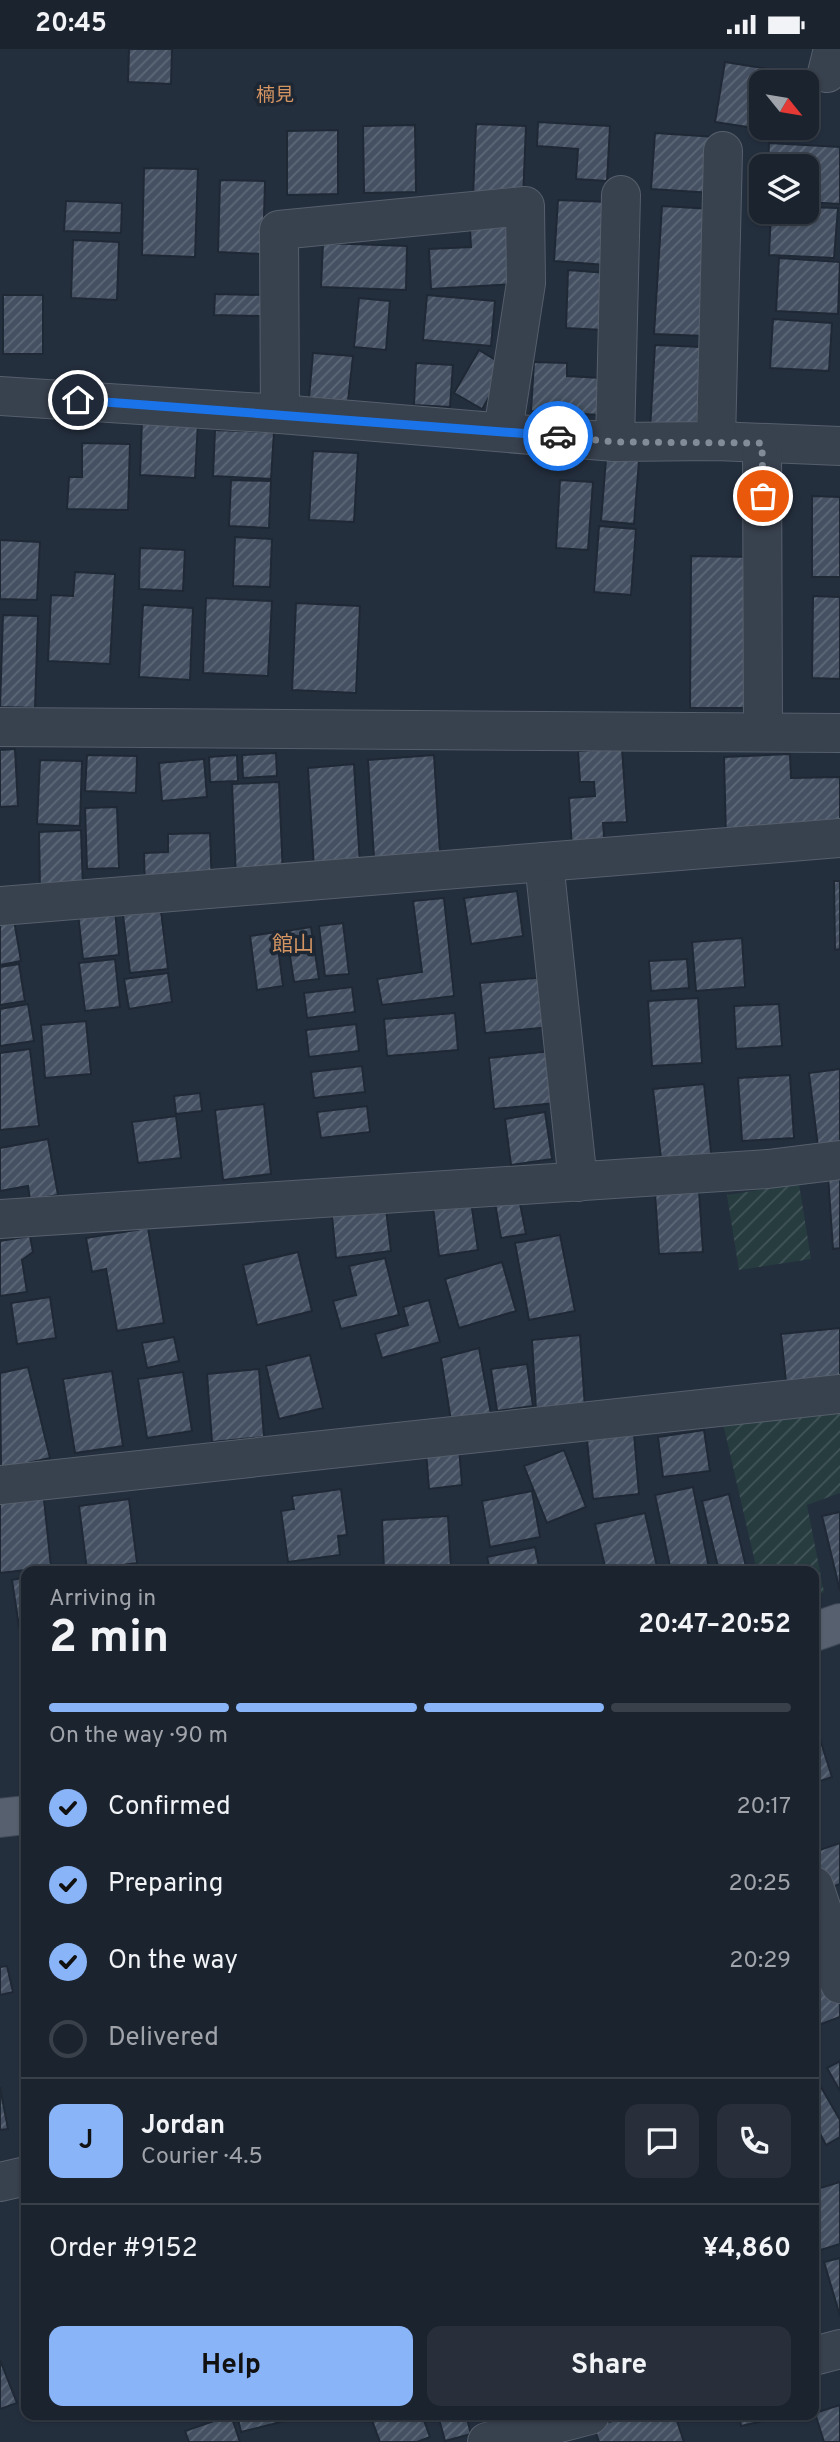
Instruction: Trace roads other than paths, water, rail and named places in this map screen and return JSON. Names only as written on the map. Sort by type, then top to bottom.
[{"type":"main road","points":[[819,1630],[840,1623]]},
{"type":"main road","points":[[0,1818],[21,1816]]},
{"type":"street","points":[[716,441],[723,151]]},
{"type":"street","points":[[615,442],[621,195]]},
{"type":"street","points":[[280,414],[279,230],[526,206],[526,283],[503,431]]},
{"type":"street","points":[[0,396],[280,414],[615,442],[716,441],[840,446]]},
{"type":"street","points":[[762,443],[763,732]]},
{"type":"street","points":[[0,727],[840,733]]},
{"type":"street","points":[[0,906],[840,838]]},
{"type":"street","points":[[544,862],[578,1181]]},
{"type":"street","points":[[0,1219],[768,1169],[840,1160]]},
{"type":"street","points":[[0,1485],[840,1394]]},
{"type":"street","points":[[819,1907],[840,1984]]},
{"type":"street","points":[[0,2182],[21,2177]]},
{"type":"street","points":[[819,2355],[840,2349]]},
{"type":"street","points":[[487,2442],[571,2420]]},
{"type":"district","name":"楠見","points":[[275,96]]},
{"type":"district","name":"館山","points":[[293,945]]}]
